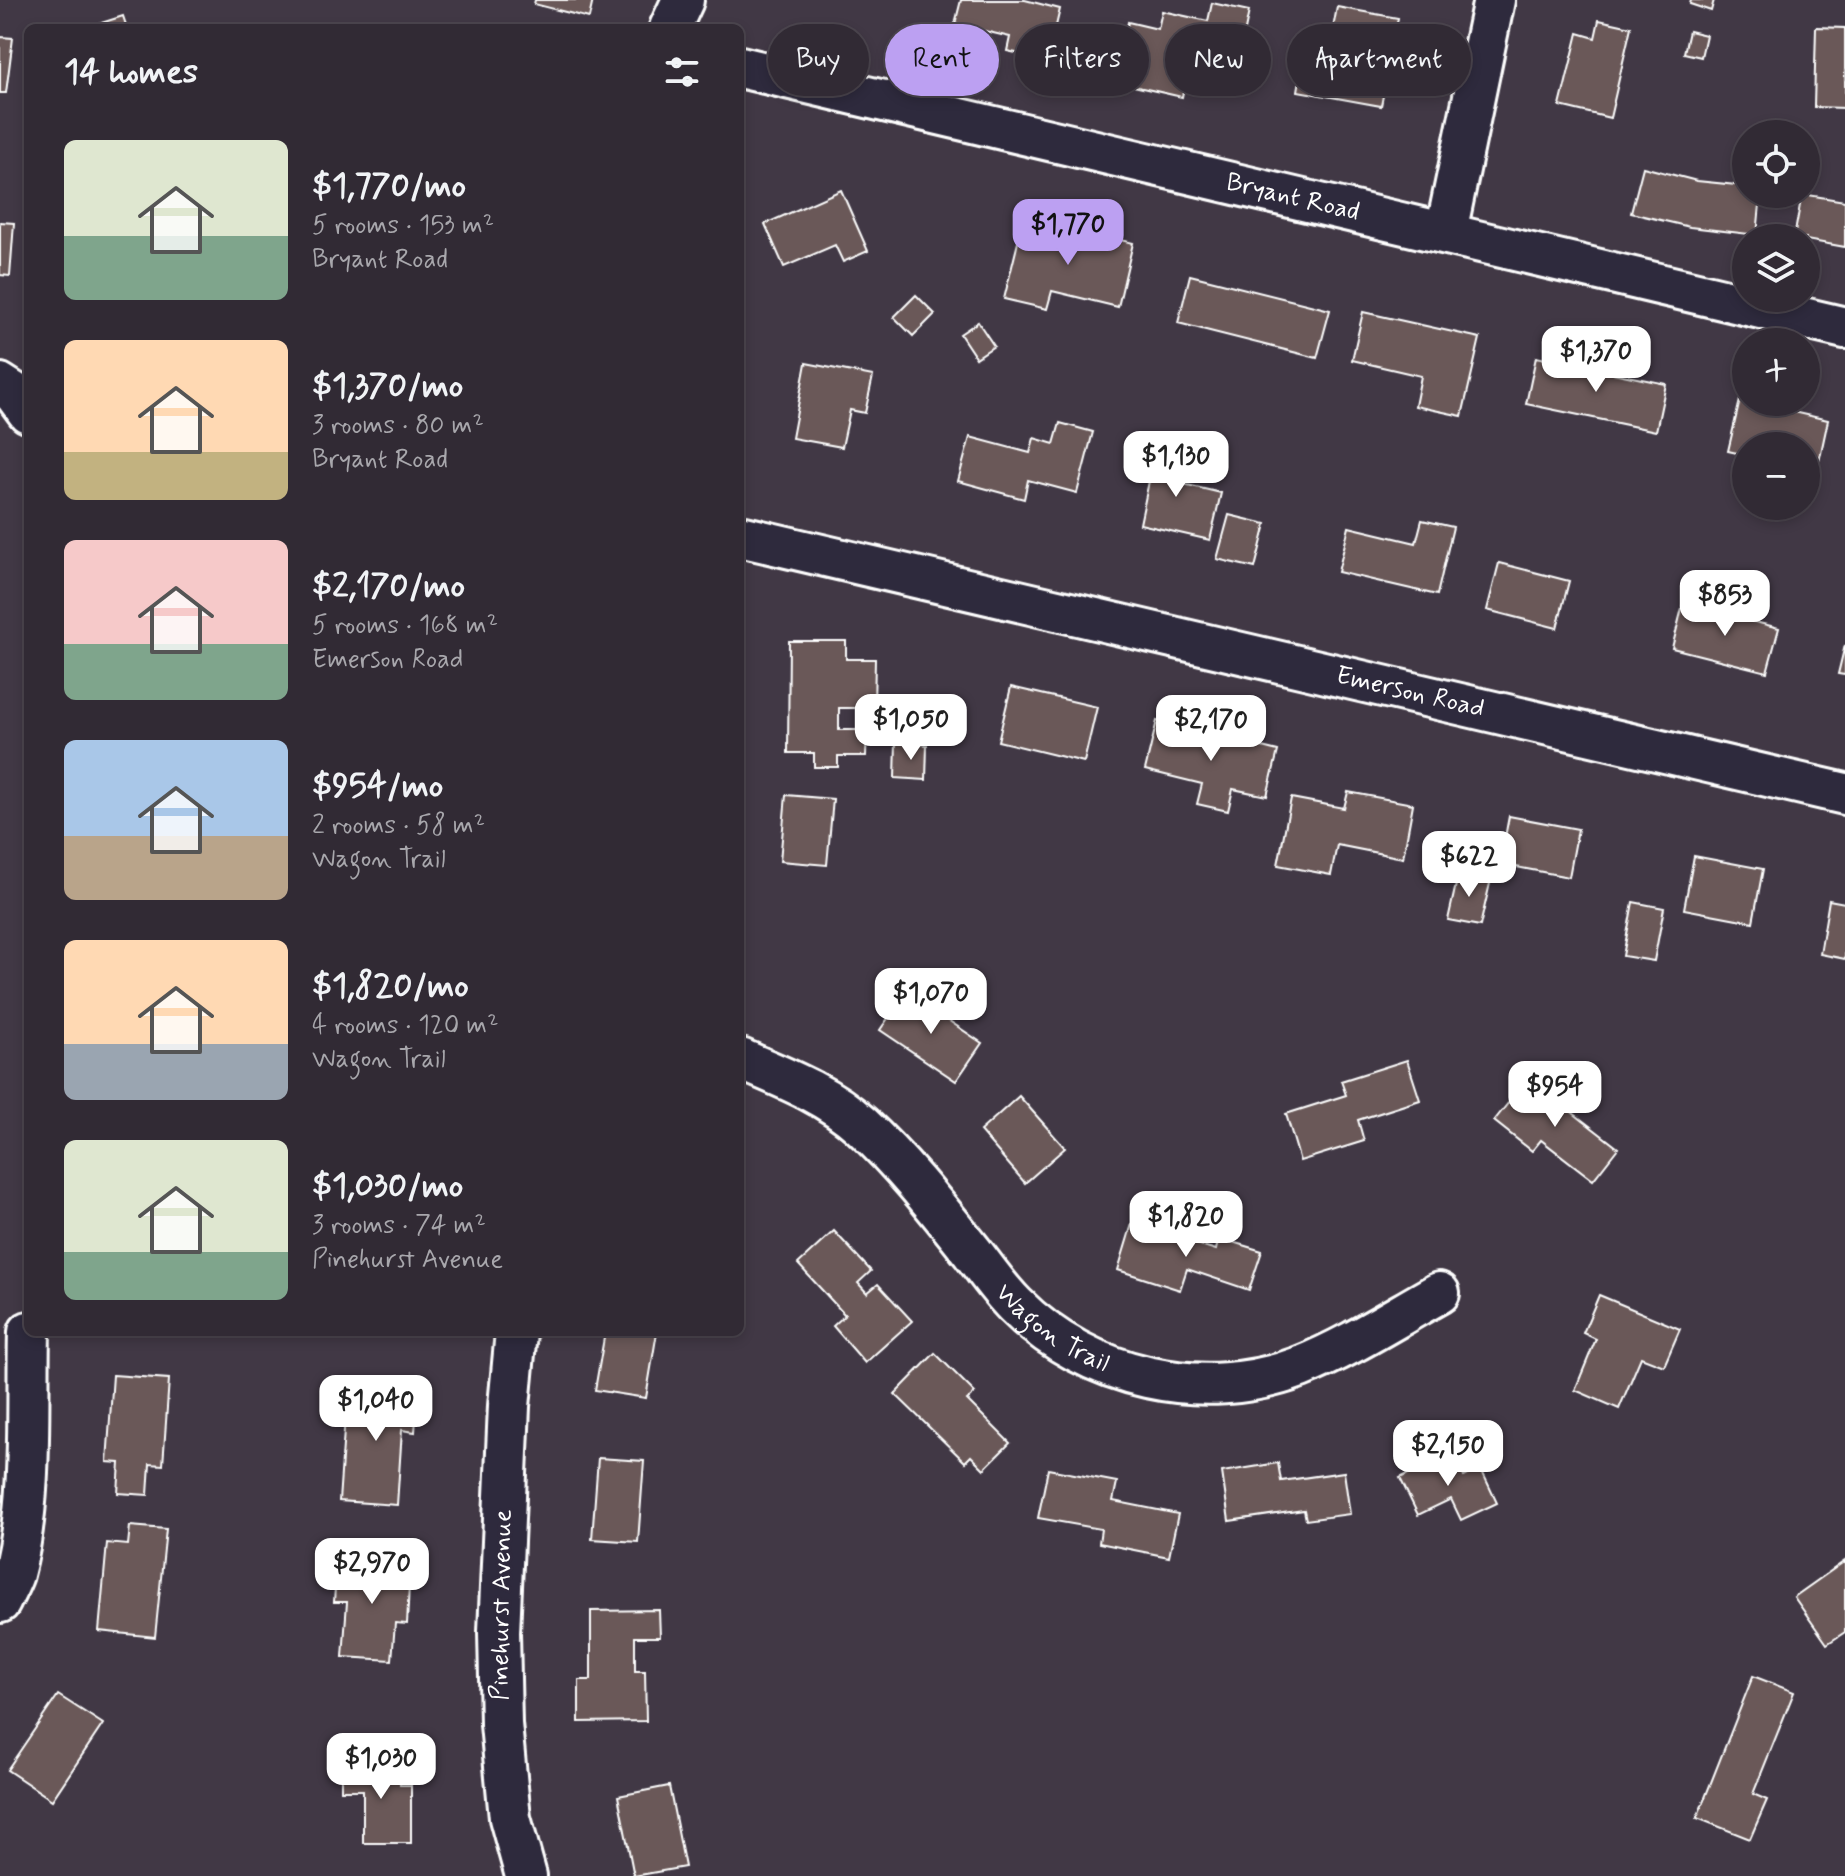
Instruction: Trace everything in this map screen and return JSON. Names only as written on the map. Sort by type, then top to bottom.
[{"type":"street","points":[[672,24],[683,0]]},
{"type":"street","points":[[1446,232],[1494,0]]},
{"type":"street","name":"Bryant Road","points":[[744,68],[1845,328]]},
{"type":"street","points":[[0,384],[14,393],[24,407]]},
{"type":"street","name":"Emerson Road","points":[[744,537],[1845,794]]},
{"type":"street","name":"Wagon Trail","points":[[744,1061],[817,1094],[859,1123],[893,1157],[1014,1304],[1045,1331],[1083,1354],[1125,1372],[1177,1383],[1219,1385],[1255,1380],[1300,1367],[1439,1293]]},
{"type":"street","points":[[0,1602],[13,1576],[21,1529],[29,1336]]},
{"type":"street","name":"Pinehurst Avenue","points":[[516,1336],[509,1406],[499,1632],[501,1724],[510,1818],[526,1876]]},
{"type":"building","points":[[535,0],[593,0],[589,18],[534,4]]},
{"type":"building","points":[[961,0],[1025,0],[1060,9],[1056,24],[1015,24],[1015,53],[1007,51],[1010,37],[999,34],[999,24],[955,24]]},
{"type":"building","points":[[1691,0],[1714,0],[1711,11],[1690,4]]},
{"type":"building","points":[[1212,3],[1249,11],[1246,24],[1165,24],[1165,93],[1149,90],[1149,27],[1158,29],[1162,11],[1208,21]]},
{"type":"building","points":[[1337,7],[1398,18],[1397,24],[1334,24]]},
{"type":"building","points":[[123,16],[126,24],[98,24]]},
{"type":"building","points":[[1599,20],[1631,27],[1610,118],[1560,106],[1578,33],[1595,38]]},
{"type":"building","points":[[1816,27],[1845,28],[1845,108],[1814,107]]},
{"type":"building","points":[[1689,31],[1706,35],[1701,57],[1684,53]]},
{"type":"building","points":[[0,37],[13,38],[6,93],[0,93]]},
{"type":"building","points":[[1326,96],[1383,96],[1381,106]]},
{"type":"building","points":[[1643,167],[1697,181],[1732,185],[1732,208],[1760,208],[1758,224],[1732,224],[1732,232],[1690,227],[1631,213]]},
{"type":"building","points":[[841,190],[868,251],[843,262],[835,245],[784,267],[765,224]]},
{"type":"building","points":[[1820,197],[1845,201],[1845,247],[1820,243],[1820,224],[1797,224],[1799,208],[1820,208]]},
{"type":"building","points":[[0,222],[14,223],[10,276],[0,275]]},
{"type":"building","points":[[1050,223],[1133,243],[1118,307],[1052,291],[1047,309],[1004,299],[1021,230],[1047,237]]},
{"type":"building","points":[[1190,275],[1330,310],[1317,358],[1178,323]]},
{"type":"building","points":[[916,295],[935,314],[913,336],[894,317]]},
{"type":"building","points":[[1363,312],[1480,338],[1462,416],[1415,406],[1421,376],[1352,360]]},
{"type":"building","points":[[978,322],[994,346],[976,358],[960,334]]},
{"type":"building","points":[[1536,357],[1666,384],[1656,431],[1526,404]]},
{"type":"building","points":[[806,363],[873,376],[865,413],[850,410],[842,447],[792,438]]},
{"type":"building","points":[[1736,416],[1810,416],[1828,420],[1820,457],[1820,432],[1732,432]]},
{"type":"building","points":[[1060,423],[1093,432],[1077,493],[1028,480],[1024,499],[958,481],[970,437],[1030,453],[1034,438],[1054,444]]},
{"type":"building","points":[[1147,451],[1185,460],[1179,483],[1221,493],[1210,540],[1140,524],[1149,481],[1140,479]]},
{"type":"building","points":[[1229,515],[1266,524],[1255,568],[1217,559]]},
{"type":"building","points":[[1422,520],[1453,527],[1437,595],[1338,572],[1349,527],[1416,543]]},
{"type":"building","points":[[1499,563],[1569,581],[1557,628],[1487,610]]},
{"type":"building","points":[[1683,604],[1779,628],[1767,672],[1672,648]]},
{"type":"building","points":[[789,641],[846,641],[846,659],[875,659],[874,708],[839,708],[839,730],[867,730],[866,756],[838,756],[838,767],[814,767],[814,753],[788,753]]},
{"type":"building","points":[[1845,645],[1845,675],[1838,674]]},
{"type":"building","points":[[1011,687],[1097,707],[1084,762],[998,741]]},
{"type":"building","points":[[1157,721],[1278,751],[1267,796],[1233,789],[1228,811],[1197,804],[1202,784],[1145,770]]},
{"type":"building","points":[[896,743],[927,745],[926,780],[895,778]]},
{"type":"building","points":[[1348,792],[1413,804],[1403,858],[1337,845],[1331,875],[1278,865],[1291,798],[1344,808]]},
{"type":"building","points":[[786,795],[833,799],[827,865],[780,861]]},
{"type":"building","points":[[1509,816],[1578,829],[1569,877],[1500,864]]},
{"type":"building","points":[[1694,856],[1763,869],[1753,922],[1684,909]]},
{"type":"building","points":[[1459,871],[1491,879],[1480,926],[1448,920]]},
{"type":"building","points":[[1829,900],[1845,903],[1845,959],[1820,954]]},
{"type":"building","points":[[1633,902],[1664,908],[1654,961],[1623,956]]},
{"type":"building","points":[[906,992],[982,1043],[956,1081],[880,1030]]},
{"type":"building","points":[[1407,1060],[1420,1100],[1358,1120],[1364,1141],[1300,1161],[1286,1114],[1346,1095],[1341,1081]]},
{"type":"building","points":[[1528,1078],[1618,1148],[1593,1180],[1541,1140],[1532,1151],[1494,1121]]},
{"type":"building","points":[[1019,1096],[1065,1148],[1025,1183],[980,1131]]},
{"type":"building","points":[[1132,1224],[1216,1250],[1219,1238],[1262,1251],[1249,1290],[1187,1269],[1180,1290],[1118,1270]]},
{"type":"building","points":[[834,1231],[871,1271],[858,1283],[867,1293],[878,1284],[912,1321],[865,1363],[833,1326],[845,1315],[798,1264]]},
{"type":"building","points":[[1599,1295],[1680,1329],[1664,1366],[1641,1357],[1619,1409],[1575,1390],[1596,1339],[1583,1333]]},
{"type":"building","points":[[604,1336],[656,1336],[646,1398],[595,1390]]},
{"type":"building","points":[[935,1353],[975,1393],[967,1400],[1010,1443],[984,1469],[971,1456],[965,1462],[895,1394]]},
{"type":"building","points":[[113,1375],[169,1379],[163,1465],[150,1464],[148,1495],[118,1493],[120,1463],[107,1462]]},
{"type":"building","points":[[402,1380],[419,1381],[415,1432],[402,1430],[397,1505],[339,1501],[347,1388],[402,1392]]},
{"type":"building","points":[[1452,1452],[1464,1477],[1481,1469],[1497,1503],[1461,1520],[1451,1499],[1418,1515],[1400,1478]]},
{"type":"building","points":[[598,1458],[644,1461],[638,1542],[592,1539]]},
{"type":"building","points":[[1278,1463],[1281,1481],[1344,1472],[1350,1514],[1306,1520],[1304,1510],[1229,1521],[1222,1472]]},
{"type":"building","points":[[1048,1469],[1117,1482],[1113,1501],[1178,1514],[1169,1557],[1099,1543],[1101,1529],[1038,1518]]},
{"type":"building","points":[[130,1526],[166,1529],[155,1637],[99,1631],[107,1543],[128,1545]]},
{"type":"building","points":[[337,1560],[410,1565],[407,1624],[395,1623],[392,1660],[343,1657],[347,1602],[334,1602]]},
{"type":"building","points":[[1845,1561],[1845,1632],[1827,1644],[1794,1597]]},
{"type":"building","points":[[659,1610],[660,1637],[635,1637],[635,1671],[645,1671],[646,1721],[579,1722],[579,1680],[591,1680],[591,1611]]},
{"type":"building","points":[[1753,1676],[1794,1692],[1753,1794],[1767,1800],[1750,1839],[1697,1818]]},
{"type":"building","points":[[58,1695],[103,1724],[52,1800],[7,1770]]},
{"type":"building","points":[[341,1763],[400,1763],[400,1785],[411,1785],[411,1843],[363,1843],[363,1790],[341,1790]]},
{"type":"building","points":[[669,1786],[685,1867],[634,1876],[618,1796]]}]
